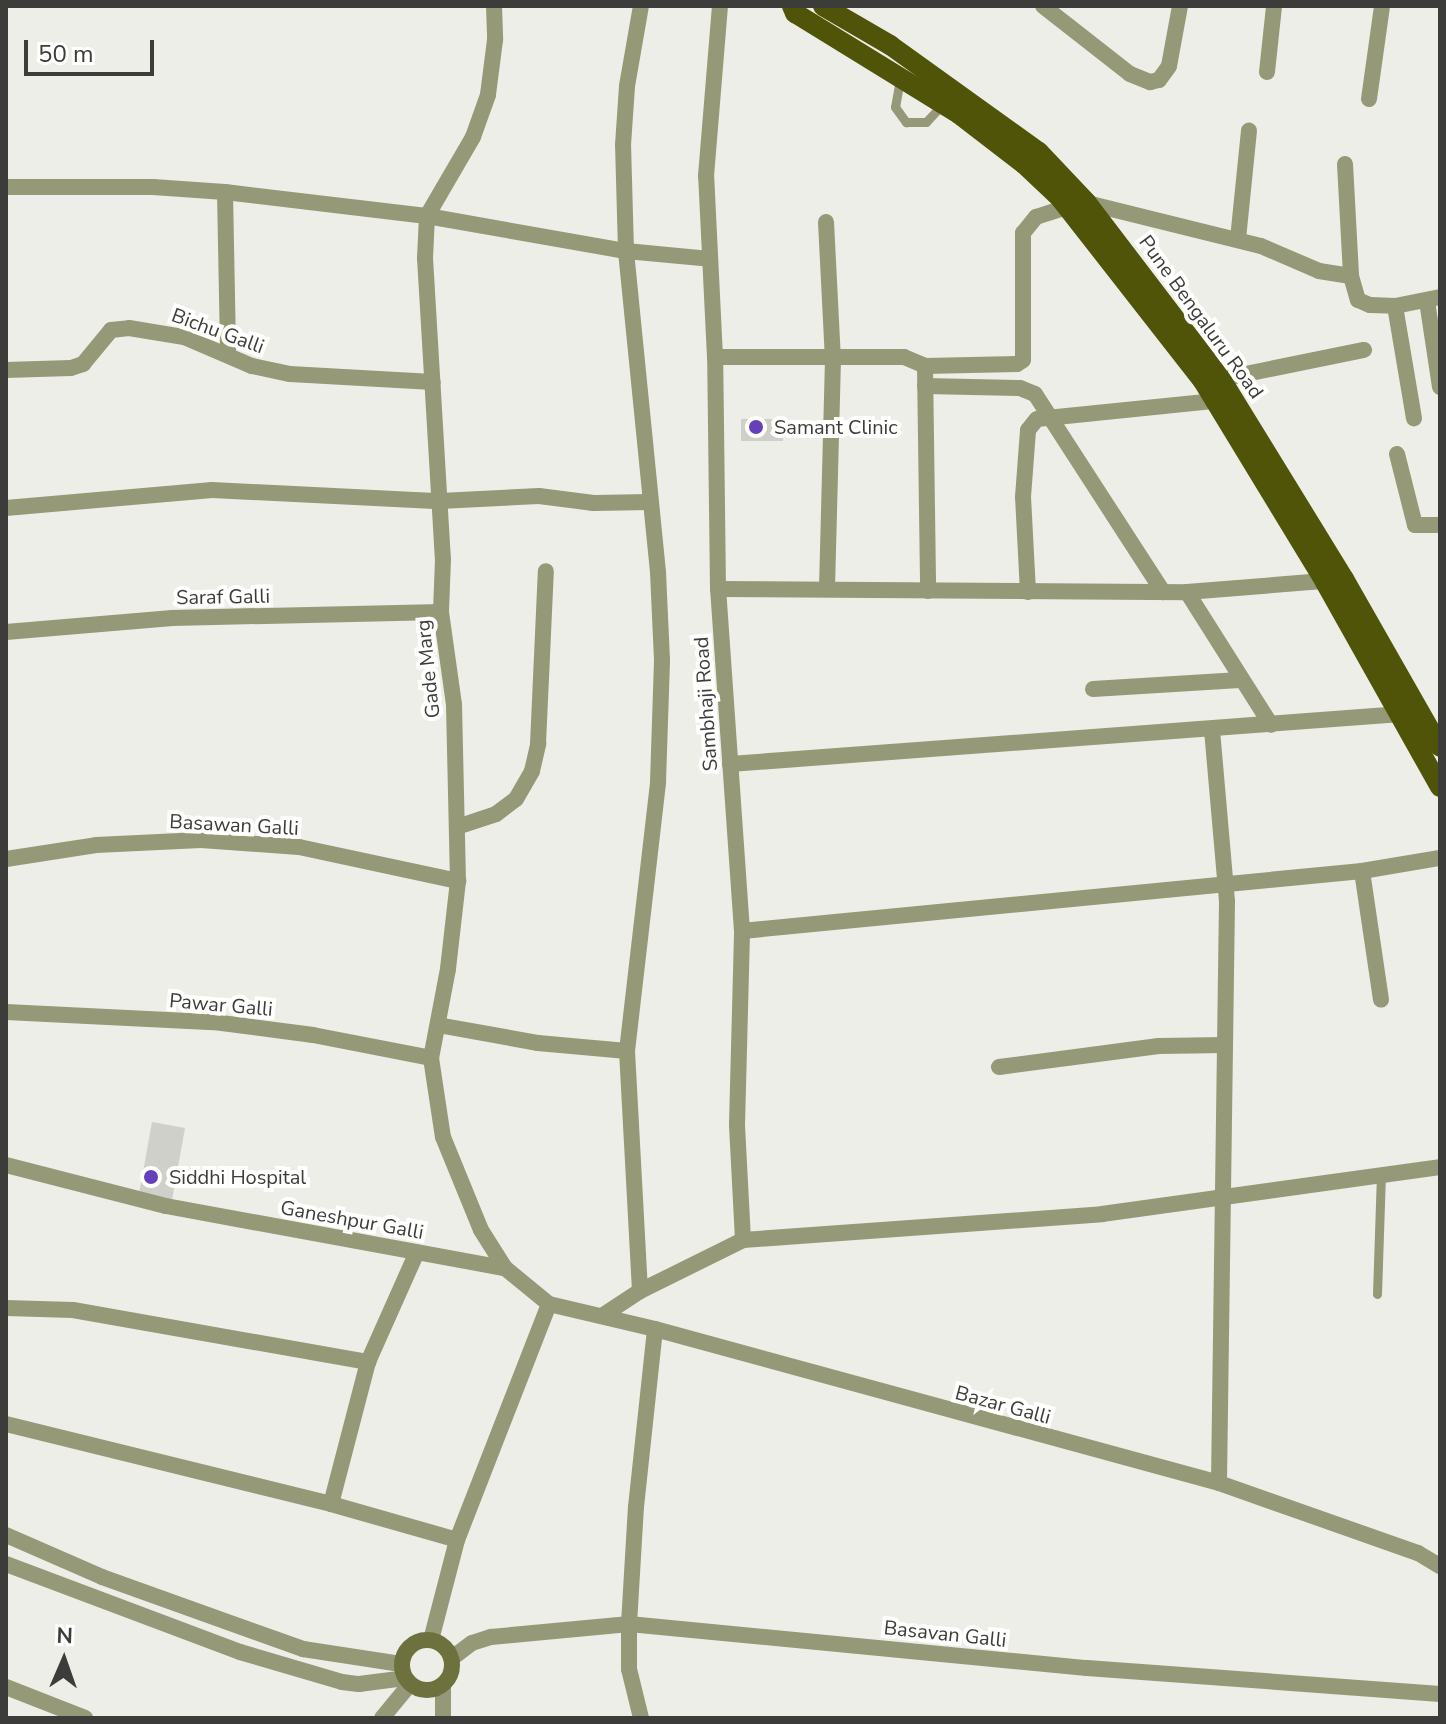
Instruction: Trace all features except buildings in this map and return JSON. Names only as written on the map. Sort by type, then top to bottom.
[{"type":"main road","points":[[792,6],[795,13],[943,103],[1024,164],[1067,207],[1203,381],[1335,580],[1440,787]]},
{"type":"main road","name":"Pune Bengaluru Road","points":[[823,6],[890,45],[1039,152],[1087,203],[1221,379],[1335,580],[1440,747]]},
{"type":"main road","points":[[431,1640],[444,1646],[452,1658],[451,1673],[443,1685],[423,1690],[405,1676],[410,1646],[431,1640]]},
{"type":"street","name":"Gade Marg","points":[[494,6],[495,40],[488,95],[473,137],[427,216],[425,258],[440,501],[441,612],[454,705],[458,881],[431,1058],[443,1137],[464,1195],[505,1268],[549,1304]]},
{"type":"street","points":[[640,1291],[627,1051],[658,782],[662,660],[626,251],[623,145],[627,86],[641,6]]},
{"type":"street","name":"Sambhaji Road","points":[[720,6],[706,176],[715,357],[718,589],[742,931],[737,1125],[743,1240]]},
{"type":"street","points":[[1043,6],[1130,74],[1150,82],[1159,80],[1169,66],[1180,6]]},
{"type":"street","points":[[1267,72],[1274,6]]},
{"type":"street","points":[[1369,99],[1382,6]]},
{"type":"street","points":[[1238,239],[1249,131]]},
{"type":"street","points":[[1345,164],[1354,293],[1363,303],[1395,306],[1433,299],[1440,387]]},
{"type":"street","points":[[6,187],[153,187],[225,192],[427,216],[626,251],[710,259]]},
{"type":"street","points":[[225,192],[228,355]]},
{"type":"street","points":[[1087,203],[1238,239],[1319,271],[1351,276]]},
{"type":"street","points":[[715,357],[904,357],[925,366],[1017,364],[1023,360],[1023,233],[1036,217],[1067,207]]},
{"type":"street","points":[[826,222],[833,359],[827,589]]},
{"type":"street","points":[[1395,306],[1414,418]]},
{"type":"street","name":"Bichu Galli","points":[[6,370],[71,368],[83,364],[111,330],[129,328],[184,337],[252,366],[290,374],[433,382]]},
{"type":"street","points":[[1221,379],[1364,350]]},
{"type":"street","points":[[925,366],[928,591]]},
{"type":"street","points":[[925,386],[1030,390],[1163,592]]},
{"type":"street","points":[[1028,592],[1023,497],[1026,440],[1028,430],[1037,419],[1215,401]]},
{"type":"street","points":[[1397,454],[1415,525],[1440,525]]},
{"type":"street","points":[[6,508],[212,490],[440,501],[539,496],[594,503],[650,502]]},
{"type":"street","points":[[457,827],[496,814],[516,799],[532,771],[538,744],[546,571]]},
{"type":"street","points":[[718,589],[1187,592],[1335,580]]},
{"type":"street","points":[[1187,592],[1271,725]]},
{"type":"street","name":"Saraf Galli","points":[[6,632],[172,618],[441,612]]},
{"type":"street","points":[[1093,689],[1240,680]]},
{"type":"street","points":[[730,764],[1401,714]]},
{"type":"street","points":[[1212,730],[1223,883],[1227,901],[1219,1483]]},
{"type":"street","name":"Basawan Galli","points":[[6,859],[96,845],[201,840],[299,847],[458,881]]},
{"type":"street","points":[[742,931],[1362,871],[1440,858]]},
{"type":"street","points":[[1362,871],[1381,1000]]},
{"type":"street","name":"Pawar Galli","points":[[6,1012],[214,1022],[313,1035],[431,1058]]},
{"type":"street","points":[[438,1025],[538,1043],[627,1051]]},
{"type":"street","points":[[999,1067],[1095,1052],[1225,1045]]},
{"type":"street","name":"Ganeshpur Galli","points":[[6,1165],[166,1206],[505,1268]]},
{"type":"street","points":[[602,1316],[640,1291],[743,1240],[1102,1214],[1440,1167]]},
{"type":"street","points":[[331,1504],[368,1362],[417,1252]]},
{"type":"street","points":[[431,1640],[457,1540],[549,1304]]},
{"type":"street","name":"Bazar Galli","points":[[549,1304],[655,1329],[1219,1483],[1395,1545],[1440,1566]]},
{"type":"street","points":[[6,1308],[73,1310],[368,1362]]},
{"type":"street","points":[[641,1718],[629,1669],[629,1624],[636,1507],[655,1329]]},
{"type":"street","points":[[6,1424],[331,1504],[457,1540]]},
{"type":"street","points":[[6,1535],[102,1577],[303,1649],[405,1676]]},
{"type":"street","points":[[6,1564],[240,1652],[342,1682],[369,1684],[405,1676]]},
{"type":"street","name":"Basavan Galli","points":[[452,1658],[472,1643],[491,1637],[629,1624],[1087,1668],[1440,1694]]},
{"type":"street","points":[[382,1718],[405,1676]]},
{"type":"street","points":[[443,1685],[443,1718]]},
{"type":"street","points":[[6,1687],[85,1718]]},
{"type":"lane","points":[[901,76],[895,107],[906,122],[926,122],[943,103]]},
{"type":"lane","points":[[1377,1294],[1381,1175]]},
{"type":"place","name":"Samant Clinic","points":[[756,427]]},
{"type":"place","name":"Siddhi Hospital","points":[[151,1177]]}]
